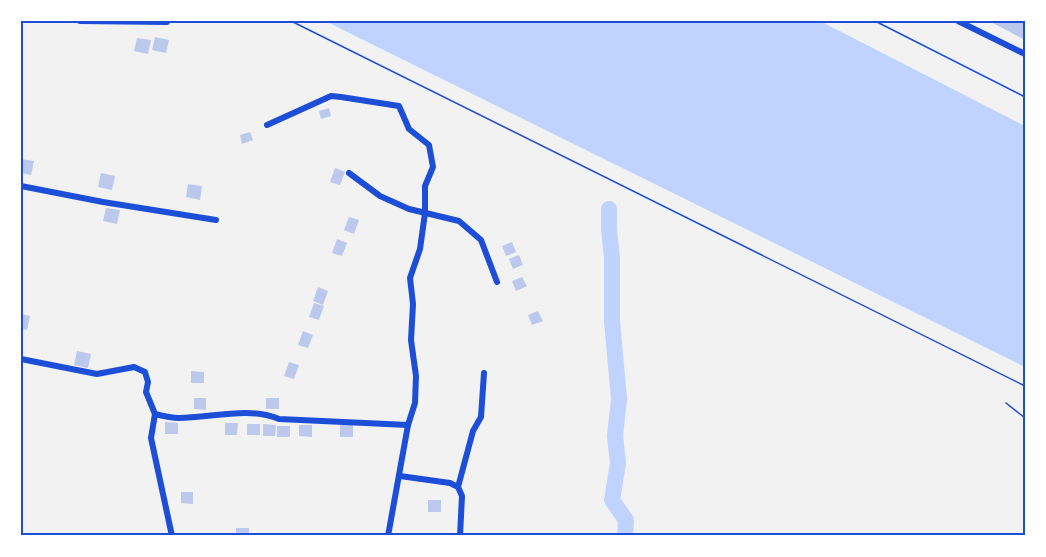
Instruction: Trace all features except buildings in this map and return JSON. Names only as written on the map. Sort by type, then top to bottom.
[{"type":"street","points":[[80,21],[167,22]]},
{"type":"street","points":[[958,21],[1025,54]]},
{"type":"street","points":[[267,126],[332,96],[399,106],[409,129],[429,145],[433,167],[425,186],[425,213],[420,249],[410,278],[413,304],[411,340],[416,376],[415,403],[408,425],[388,536]]},
{"type":"street","points":[[349,173],[380,196],[409,210],[459,221],[481,240],[497,282]]},
{"type":"street","points":[[21,186],[216,220]]},
{"type":"street","points":[[21,359],[97,374],[134,367],[145,372],[148,382],[146,392],[155,414],[151,438],[172,536]]},
{"type":"street","points":[[460,536],[462,496],[458,487],[473,431],[481,417],[484,373]]},
{"type":"street","points":[[155,414],[177,418],[217,414],[267,414],[279,419],[408,425]]},
{"type":"street","points":[[400,476],[450,483],[458,487]]},
{"type":"path","points":[[291,21],[1025,386]]},
{"type":"path","points":[[876,21],[1025,97]]},
{"type":"path","points":[[1006,403],[1025,418]]},
{"type":"water","points":[[325,21],[820,21],[1025,126],[1025,367]]},
{"type":"waterway","points":[[609,209],[612,321],[619,399],[615,436],[618,463],[612,500],[626,520],[625,536]]}]
